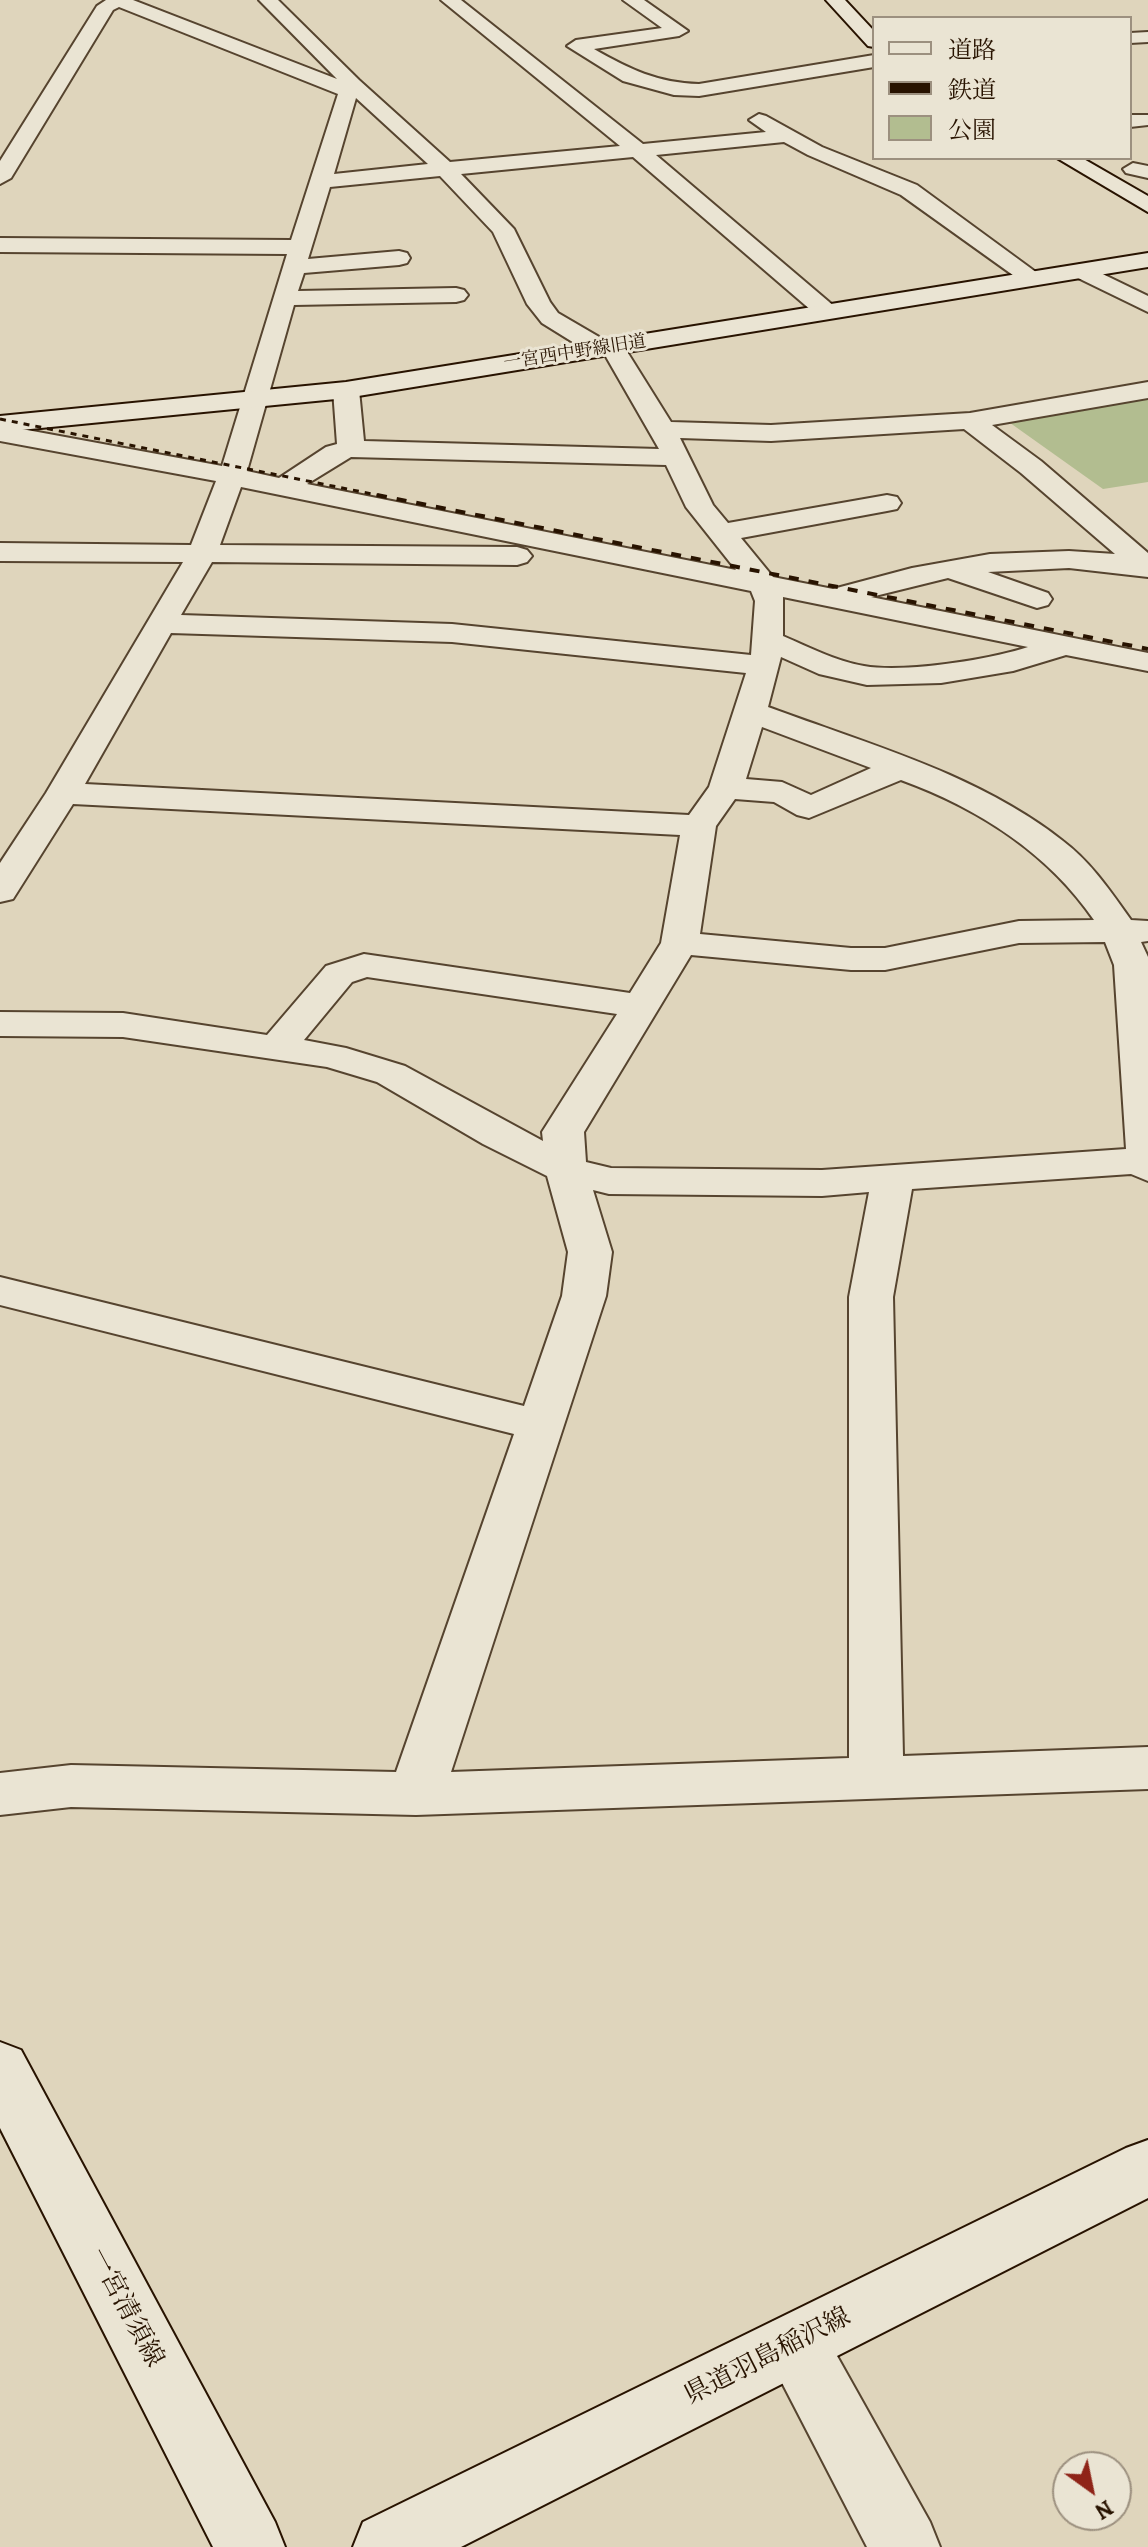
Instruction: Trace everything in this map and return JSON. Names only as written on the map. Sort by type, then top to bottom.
[{"type":"street","points":[[0,178],[106,6],[119,0],[354,91]]},
{"type":"street","points":[[268,0],[354,91],[445,169],[503,229],[539,304],[550,318],[606,348],[663,430],[700,507],[764,585],[770,601],[765,653],[751,712],[726,788],[699,826],[680,943],[563,1132],[566,1169],[590,1252],[584,1296],[416,1794]]},
{"type":"street","points":[[450,0],[639,151],[827,312]]},
{"type":"street","points":[[632,0],[679,31],[576,46],[630,77],[674,89],[699,90],[872,61]]},
{"type":"street","points":[[835,0],[872,40]]},
{"type":"street","points":[[699,90],[815,151],[909,190],[1032,278]]},
{"type":"street","points":[[0,891],[63,793],[202,554],[230,477],[322,181],[354,91]]},
{"type":"street","points":[[322,181],[785,136]]},
{"type":"street","points":[[815,151],[859,147]]},
{"type":"street","points":[[1070,160],[1148,205]]},
{"type":"street","points":[[0,245],[399,258]]},
{"type":"street","name":"一宮西中野線旧道","points":[[0,424],[346,390],[1148,260]]},
{"type":"street","points":[[1082,271],[1148,305]]},
{"type":"street","points":[[285,298],[456,295]]},
{"type":"street","points":[[346,390],[351,449]]},
{"type":"street","points":[[663,430],[771,433],[970,421],[1148,390]]},
{"type":"street","points":[[970,421],[1031,467],[1148,568]]},
{"type":"street","points":[[0,433],[1148,662]]},
{"type":"street","points":[[282,488],[335,453],[351,449],[675,457]]},
{"type":"street","points":[[721,533],[887,503]]},
{"type":"street","points":[[0,552],[565,556],[595,552]]},
{"type":"street","points":[[832,599],[887,581],[976,563],[1051,557],[1148,568]]},
{"type":"street","points":[[953,570],[1037,599]]},
{"type":"street","points":[[162,624],[452,633],[645,651],[765,653],[867,676],[955,672],[1013,662],[1064,645]]},
{"type":"street","points":[[0,1024],[123,1025],[332,1056],[391,1074],[498,1135],[566,1169],[609,1181],[822,1183],[1147,1163],[1133,930],[1052,849],[995,811],[900,768],[751,712]]},
{"type":"street","points":[[726,788],[782,792],[809,808],[900,768]]},
{"type":"street","points":[[63,793],[699,826]]},
{"type":"street","points":[[680,943],[851,959],[885,959],[1019,932],[1133,930]]},
{"type":"street","points":[[277,1048],[339,974],[364,965],[639,1006]]},
{"type":"street","points":[[876,1778],[871,1297],[893,1177]]},
{"type":"street","points":[[0,1291],[539,1425]]},
{"type":"street","points":[[0,1794],[71,1786],[416,1794],[1148,1768]]},
{"type":"street","name":"一宮清須線","points":[[0,2068],[250,2547]]},
{"type":"street","name":"県道羽島稲沢線","points":[[388,2547],[1148,2167]]},
{"type":"street","points":[[795,2344],[905,2547]]},
{"type":"green space","points":[[1148,394],[1148,482],[1103,489],[1006,420]]},
{"type":"railway","points":[[0,419],[386,497]]},
{"type":"railway","points":[[377,495],[386,497]]},
{"type":"railway","points":[[386,497],[1148,649]]}]
